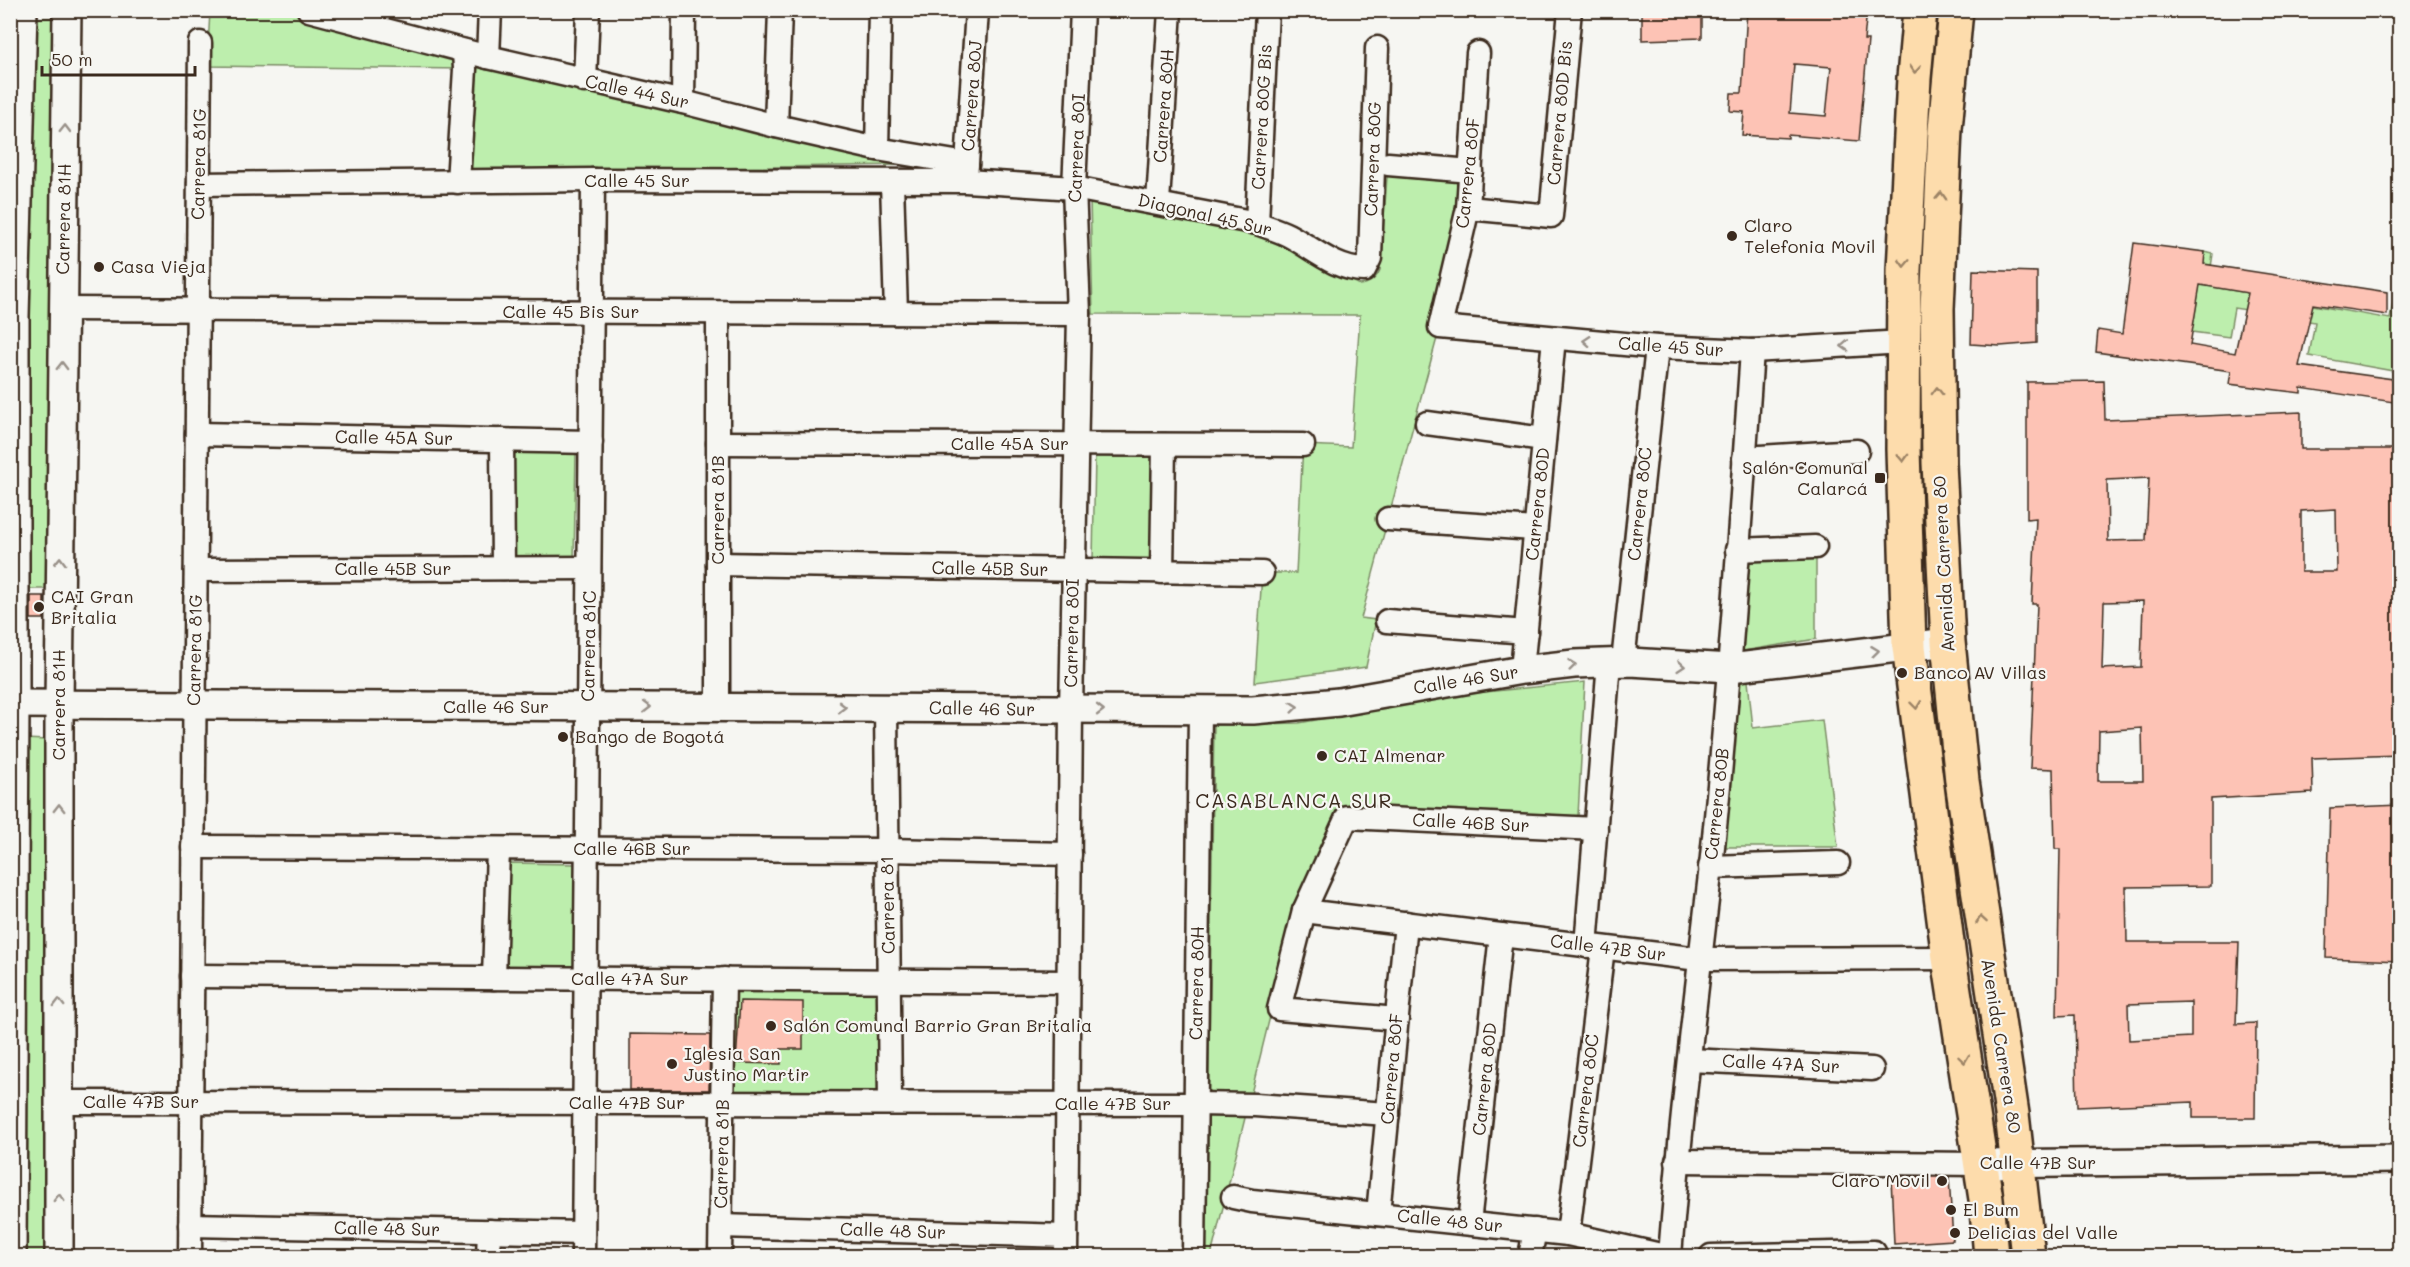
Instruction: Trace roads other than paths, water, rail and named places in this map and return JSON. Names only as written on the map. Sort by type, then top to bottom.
[{"type":"main road","name":"Avenida Carrera 80","points":[[1920,10],[1907,197],[1903,342],[1903,448],[1910,619],[1909,647],[1949,958],[1981,1164],[1991,1257]]},
{"type":"main road","name":"Avenida Carrera 80","points":[[1956,10],[1945,129],[1937,309],[1939,464],[1948,642],[1962,781],[2019,1164],[2028,1257]]},
{"type":"street","points":[[12,1257],[13,316],[23,10]]},
{"type":"street","name":"Carrera 81H","points":[[59,1257],[58,704],[67,10]]},
{"type":"street","name":"Calle 44 Sur","points":[[309,10],[488,57],[683,102],[967,173]]},
{"type":"street","points":[[488,57],[490,10]]},
{"type":"street","points":[[585,81],[588,10]]},
{"type":"street","points":[[683,102],[684,10]]},
{"type":"street","points":[[776,126],[780,10]]},
{"type":"street","points":[[877,149],[880,10]]},
{"type":"street","name":"Carrera 80J","points":[[967,173],[977,10]]},
{"type":"street","name":"Carrera 80I","points":[[1066,1246],[1071,710],[1078,314],[1074,188],[1082,10]]},
{"type":"street","name":"Carrera 80H","points":[[1158,202],[1170,10]]},
{"type":"street","name":"Carrera 80G Bis","points":[[1257,223],[1267,10]]},
{"type":"street","name":"Carrera 80D Bis","points":[[1468,208],[1551,216],[1570,10]]},
{"type":"street","name":"Carrera 81G","points":[[190,1257],[201,43]]},
{"type":"street","name":"Carrera 80G","points":[[1364,270],[1370,258],[1377,48]]},
{"type":"street","points":[[458,182],[465,69],[464,51]]},
{"type":"street","name":"Carrera 80F","points":[[1440,327],[1468,208],[1478,53]]},
{"type":"street","points":[[1389,164],[1471,171]]},
{"type":"street","name":"Calle 45 Sur","points":[[199,184],[593,180],[892,182],[967,173],[1074,188]]},
{"type":"street","name":"Carrera 81C","points":[[583,1257],[593,180]]},
{"type":"street","points":[[892,182],[896,313]]},
{"type":"street","name":"Diagonal 45 Sur","points":[[1074,188],[1158,202],[1257,223],[1285,233],[1338,265],[1364,270]]},
{"type":"street","name":"Calle 45 Bis Sur","points":[[63,309],[1078,314]]},
{"type":"street","name":"Carrera 81B","points":[[718,313],[718,707]]},
{"type":"street","name":"Calle 45 Sur","points":[[1440,327],[1657,347],[1752,351],[1903,342]]},
{"type":"street","name":"Carrera 80D","points":[[1522,670],[1554,338]]},
{"type":"street","name":"Carrera 80C","points":[[1568,1234],[1595,947],[1596,829],[1657,347]]},
{"type":"street","name":"Carrera 80B","points":[[1667,1257],[1730,668],[1752,351]]},
{"type":"street","points":[[1427,423],[1544,439]]},
{"type":"street","name":"Calle 45A Sur","points":[[197,434],[591,442]]},
{"type":"street","points":[[502,440],[503,568]]},
{"type":"street","name":"Calle 45A Sur","points":[[718,443],[1303,445]]},
{"type":"street","points":[[1162,572],[1164,445]]},
{"type":"street","points":[[1744,458],[1857,451]]},
{"type":"street","points":[[1388,519],[1536,529]]},
{"type":"street","points":[[1737,550],[1815,547]]},
{"type":"street","name":"Calle 45B Sur","points":[[718,564],[1262,573]]},
{"type":"street","name":"Calle 45B Sur","points":[[196,570],[589,568]]},
{"type":"street","points":[[1387,621],[1526,632]]},
{"type":"street","name":"Calle 46 Sur","points":[[13,704],[1253,710],[1339,702],[1522,670],[1616,662],[1730,668],[1948,642]]},
{"type":"street","name":"Carrera 81","points":[[886,707],[890,1103]]},
{"type":"street","name":"Carrera 80H","points":[[1194,1257],[1200,710]]},
{"type":"street","name":"Calle 46B Sur","points":[[1304,911],[1347,817],[1596,829]]},
{"type":"street","name":"Calle 46B Sur","points":[[193,847],[887,850],[1070,854]]},
{"type":"street","points":[[495,978],[498,849]]},
{"type":"street","points":[[1710,867],[1838,863]]},
{"type":"street","points":[[1304,911],[1279,1009],[1397,1019]]},
{"type":"street","name":"Calle 47B Sur","points":[[1304,911],[1699,958],[1949,958]]},
{"type":"street","name":"Carrera 80F","points":[[1378,1214],[1406,923]]},
{"type":"street","name":"Carrera 80D","points":[[1469,1223],[1502,935]]},
{"type":"street","name":"Calle 47A Sur","points":[[192,976],[1069,982]]},
{"type":"street","name":"Carrera 81B","points":[[720,1257],[724,979]]},
{"type":"street","name":"Calle 47A Sur","points":[[1689,1060],[1872,1069]]},
{"type":"street","name":"Calle 47B Sur","points":[[59,1102],[1196,1104]]},
{"type":"street","points":[[1196,1104],[1256,1105],[1388,1114]]},
{"type":"street","name":"Calle 47B Sur","points":[[1677,1161],[2019,1164],[2400,1159]]},
{"type":"street","name":"Calle 48 Sur","points":[[1233,1197],[1252,1201],[1568,1234],[1667,1257]]},
{"type":"street","name":"Calle 48 Sur","points":[[190,1225],[583,1233]]},
{"type":"street","name":"Calle 48 Sur","points":[[721,1226],[1066,1246]]},
{"type":"street","points":[[1530,1257],[1535,1230]]},
{"type":"street","points":[[488,1257],[489,1231]]},
{"type":"street","points":[[1710,1257],[1874,1252]]},
{"type":"place","name":"Claro Telefonia Movil","points":[[1732,236]]},
{"type":"place","name":"Casa Vieja","points":[[99,267]]},
{"type":"place","name":"Salón Comunal Calarcá","points":[[1880,478]]},
{"type":"place","name":"CAI Gran Britalia","points":[[39,607]]},
{"type":"place","name":"Banco AV Villas","points":[[1902,673]]},
{"type":"place","name":"Bango de Bogotá","points":[[563,737]]},
{"type":"place","name":"CAI Almenar","points":[[1322,756]]},
{"type":"place","name":"Salón Comunal Barrio Gran Britalia","points":[[771,1026]]},
{"type":"place","name":"Iglesia San Justino Martir","points":[[672,1064]]},
{"type":"place","name":"Claro Movil","points":[[1942,1181]]},
{"type":"place","name":"El Bum","points":[[1951,1210]]},
{"type":"place","name":"Delicias del Valle","points":[[1955,1233]]},
{"type":"district","name":"CASABLANCA SUR","points":[[1294,801]]}]
